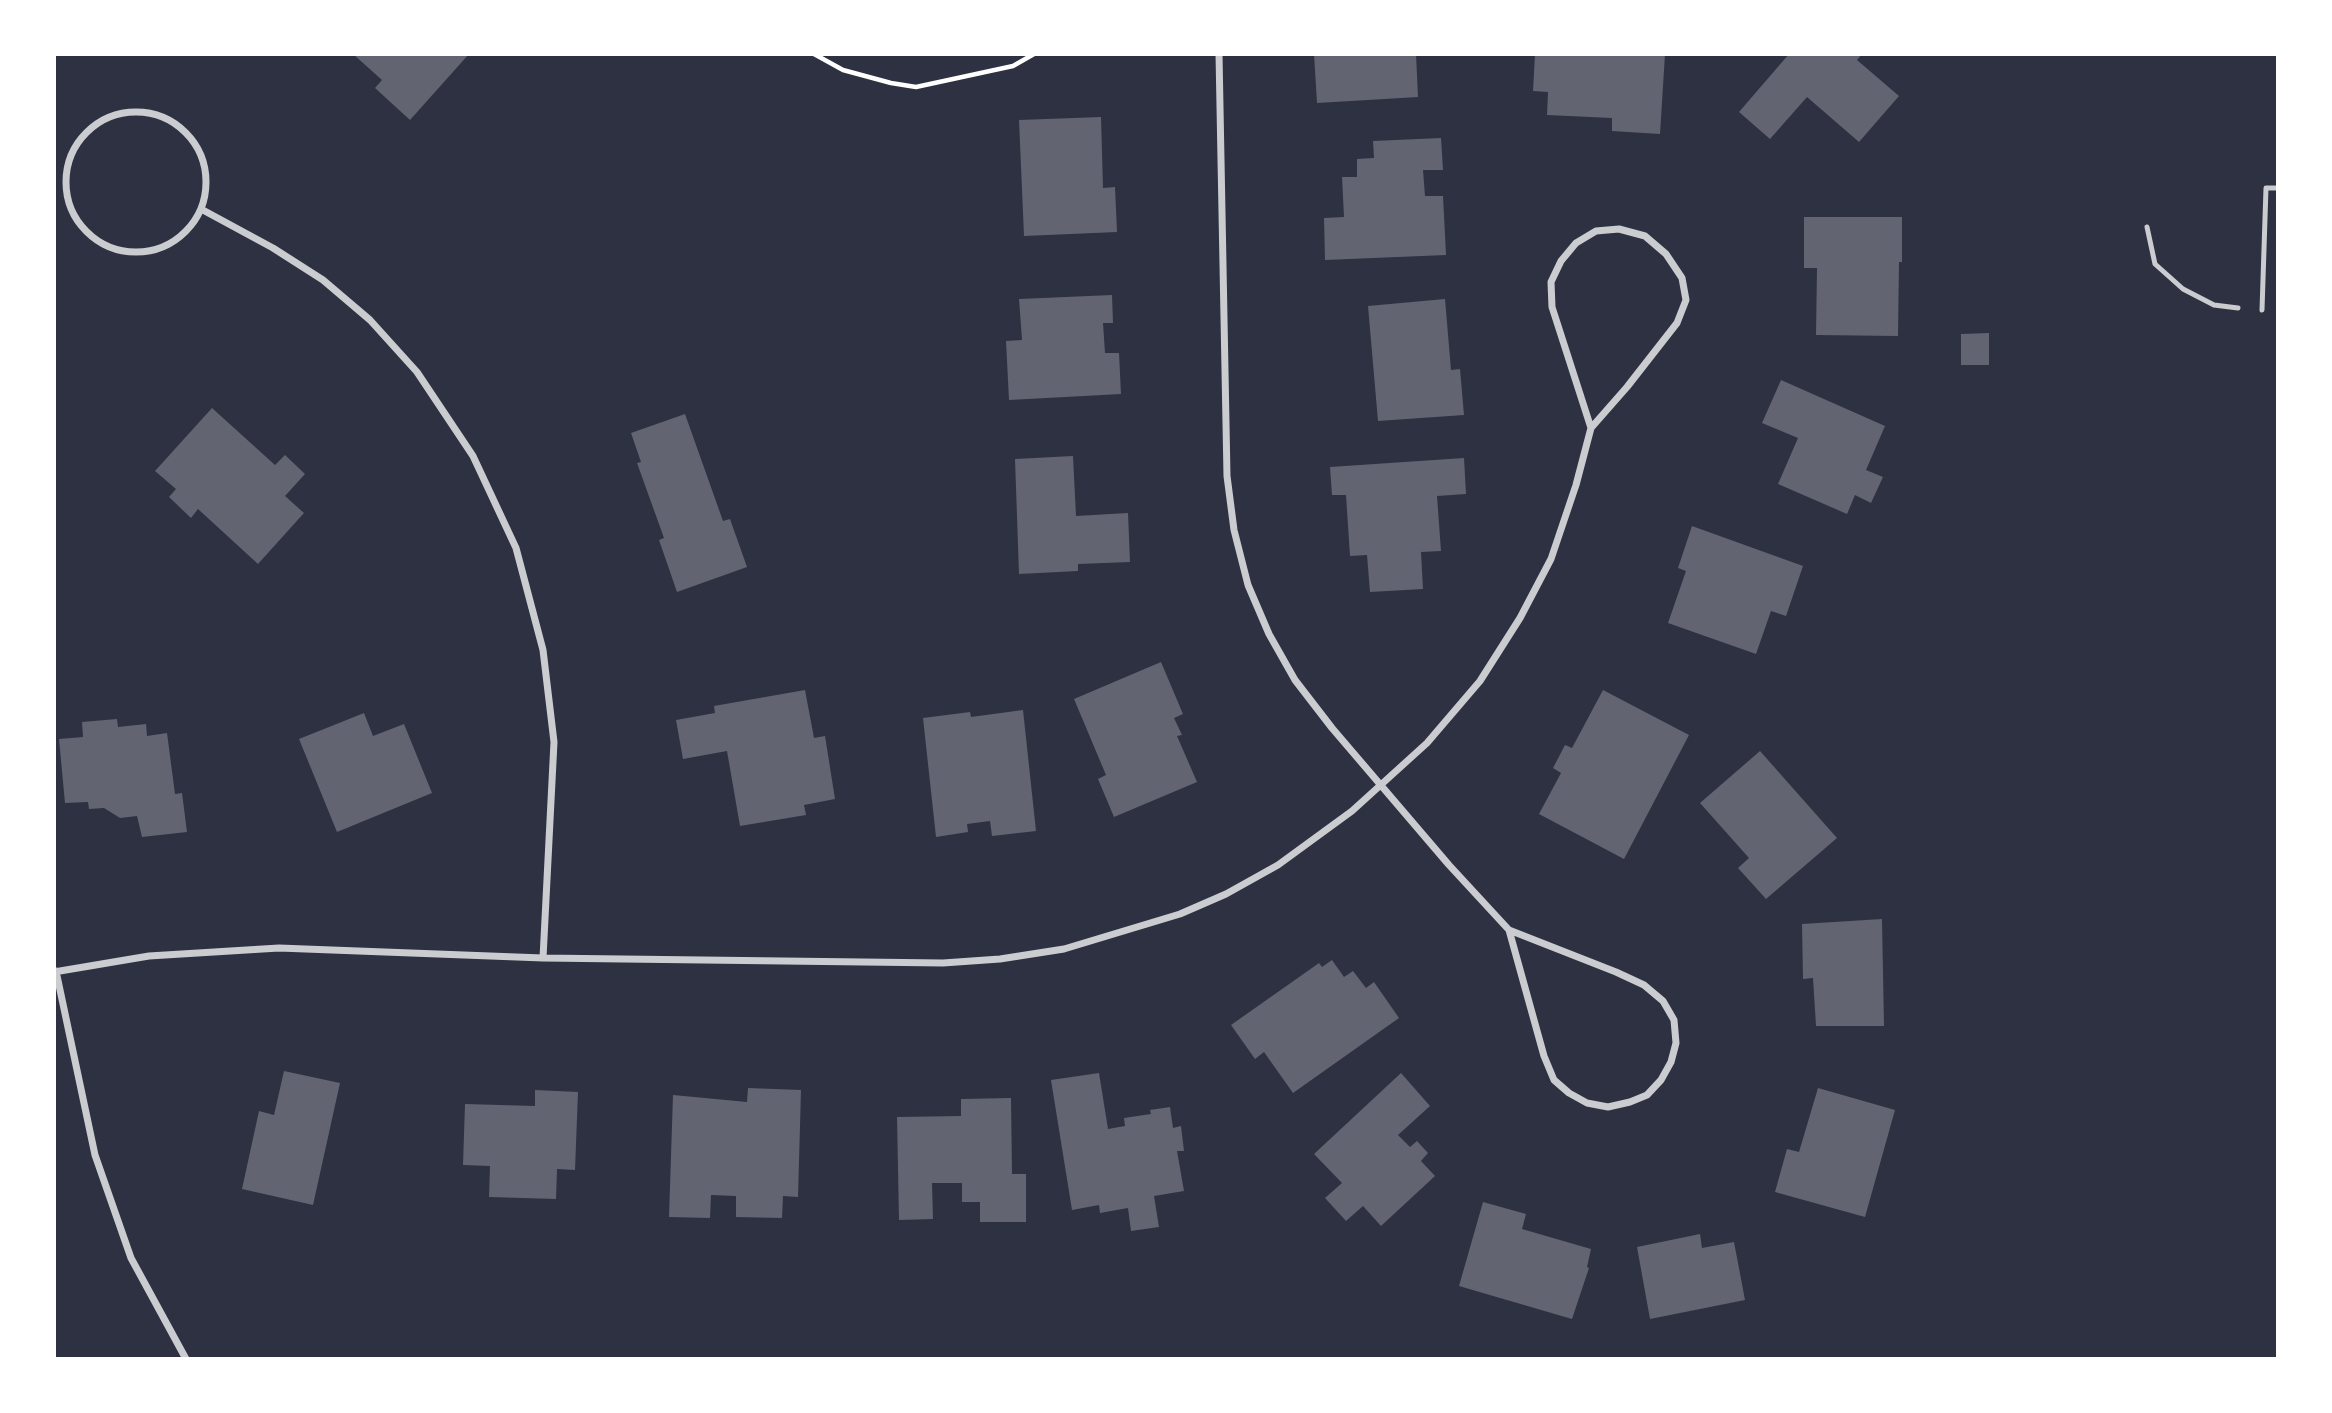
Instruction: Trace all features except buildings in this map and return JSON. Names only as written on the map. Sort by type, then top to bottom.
[{"type":"street","points":[[1219,54],[1227,476],[1234,530],[1248,585],[1269,634],[1295,680],[1381,786],[1509,930],[1644,985],[1663,1002],[1675,1020],[1676,1043],[1671,1062],[1661,1080],[1647,1094],[1630,1102],[1608,1107],[1587,1103],[1554,1080],[1544,1056],[1509,930]]},
{"type":"street","points":[[137,112],[163,118],[186,133],[201,156],[206,183],[201,209],[185,232],[163,247],[136,252],[108,247],[86,231],[70,208],[66,181],[71,155],[87,132],[109,117],[137,112]]},
{"type":"street","points":[[201,209],[313,273],[370,320],[416,372],[473,456],[516,548],[543,650],[554,742],[543,958]]},
{"type":"street","points":[[186,1359],[131,1258],[95,1155],[55,972],[149,956],[279,947],[543,958],[943,963],[1000,959],[1063,949],[1180,914],[1226,894],[1278,865],[1325,832],[1381,786],[1427,743],[1479,681],[1520,618],[1551,559],[1576,485],[1591,428],[1677,323],[1686,300],[1682,278],[1666,254],[1645,236],[1619,229],[1596,231],[1576,243],[1561,261],[1551,282],[1552,307],[1591,428]]},
{"type":"lane","points":[[2262,310],[2266,188],[2278,188]]},
{"type":"lane","points":[[2147,227],[2155,264],[2183,289],[2214,305],[2238,308]]},
{"type":"path","points":[[814,54],[843,70],[916,87],[1013,66],[1034,54]]}]
